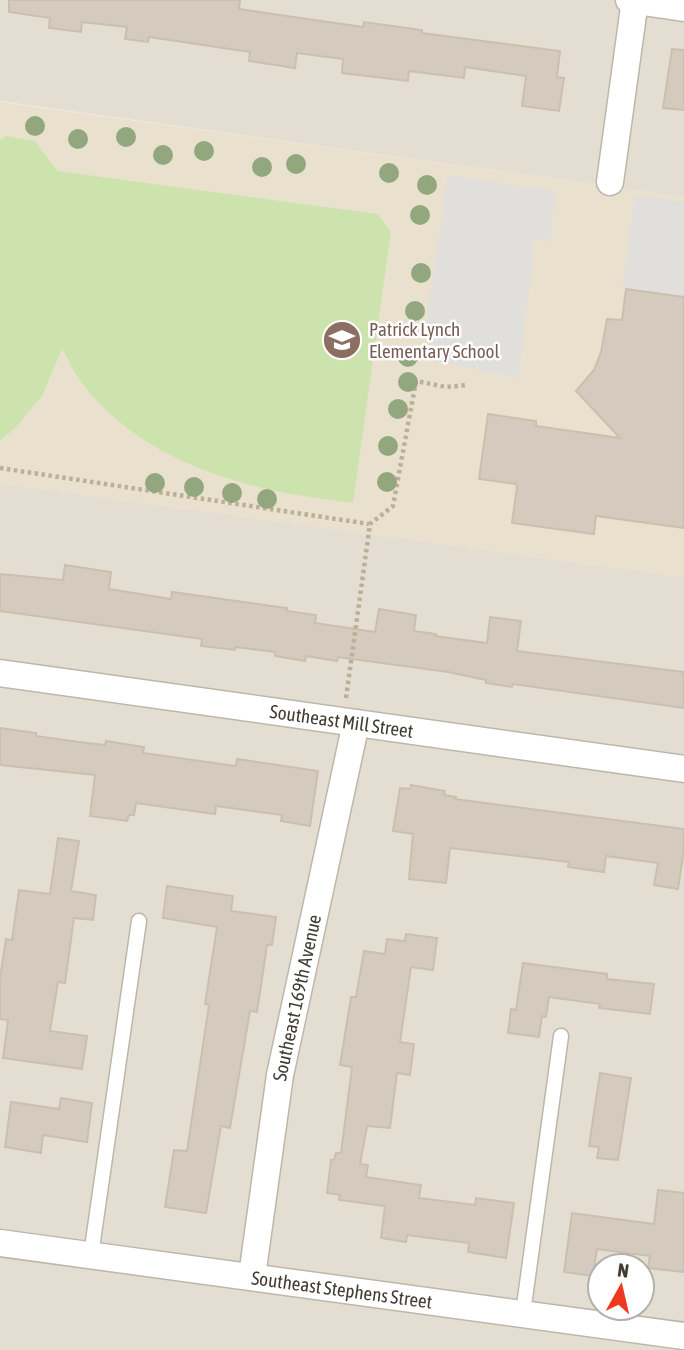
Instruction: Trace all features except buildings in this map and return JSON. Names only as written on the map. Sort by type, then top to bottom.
[{"type":"street","points":[[629,0],[684,8]]},
{"type":"street","points":[[610,182],[635,0]]},
{"type":"street","name":"Southeast Mill Street","points":[[0,673],[684,769]]},
{"type":"street","name":"Southeast 169th Avenue","points":[[252,1276],[280,1075],[349,722]]},
{"type":"street","name":"Southeast Stephens Street","points":[[0,1243],[684,1336]]},
{"type":"lane","points":[[91,1255],[139,921]]},
{"type":"lane","points":[[523,1313],[561,1036]]},
{"type":"path","points":[[349,722],[370,524],[393,506],[416,381],[446,387],[468,385]]},
{"type":"path","points":[[0,468],[370,524]]},
{"type":"shaded area","points":[[0,0],[684,0],[684,197],[0,101]]},
{"type":"shaded area","name":"Patrick Lynch Elementary School","points":[[0,102],[684,197],[684,577],[0,483]]},
{"type":"shaded area","points":[[448,175],[556,191],[550,242],[535,240],[518,378],[435,361],[432,355],[426,330]]},
{"type":"shaded area","points":[[635,195],[684,202],[684,297],[622,289]]},
{"type":"shaded area","points":[[0,483],[684,577],[684,1350],[0,1350]]},
{"type":"green space","points":[[6,136],[35,141],[57,171],[378,214],[391,232],[353,503],[240,482],[169,454],[136,435],[107,411],[78,378],[62,349],[42,396],[0,441],[0,140]]},
{"type":"place","name":"Patrick Lynch Elementary School","points":[[342,340]]}]
